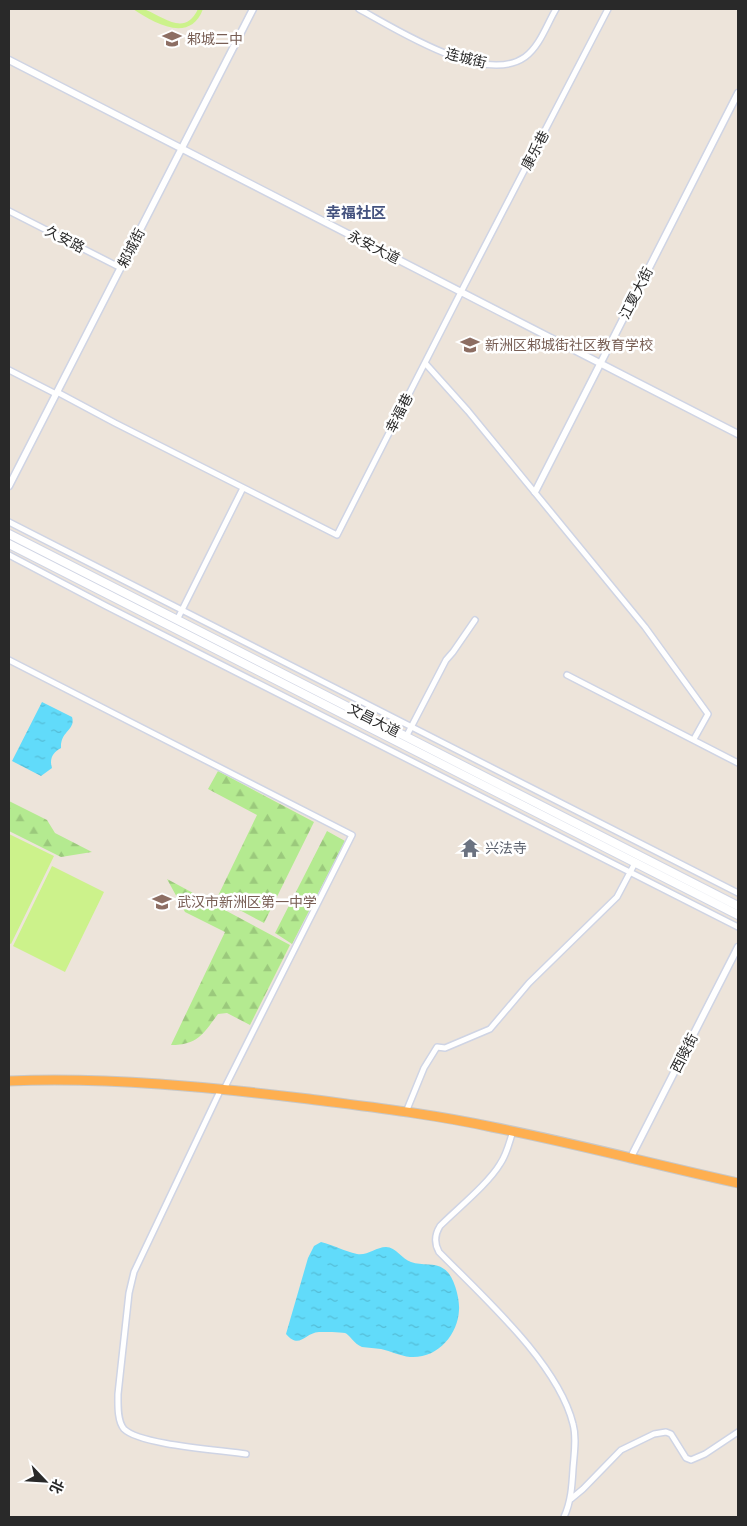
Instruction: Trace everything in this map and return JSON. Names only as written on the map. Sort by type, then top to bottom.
[{"type":"highway","points":[[9,1081],[85,1081],[223,1089],[406,1112],[513,1131],[738,1183]]},
{"type":"main road","name":"文昌大道","points":[[9,534],[738,906]]},
{"type":"main road","name":"文昌大道","points":[[9,544],[738,915]]},
{"type":"street","name":"邾城街","points":[[9,486],[253,9]]},
{"type":"street","name":"连城街","points":[[359,9],[434,50],[472,62],[502,65],[518,61],[532,50],[556,9]]},
{"type":"street","name":"康乐巷","points":[[461,292],[608,9]]},
{"type":"street","name":"永安大道","points":[[9,60],[738,434]]},
{"type":"street","name":"江夏大街","points":[[535,492],[738,93]]},
{"type":"street","name":"久安路","points":[[9,211],[121,268]]},
{"type":"street","name":"幸福巷","points":[[243,488],[337,535],[461,292]]},
{"type":"street","points":[[425,363],[468,411],[645,628],[708,714],[694,740]]},
{"type":"street","points":[[9,370],[243,488],[177,620]]},
{"type":"street","points":[[9,522],[738,894]]},
{"type":"street","points":[[9,555],[738,927]]},
{"type":"street","points":[[406,737],[446,660],[474,620]]},
{"type":"street","points":[[9,660],[352,835],[223,1089],[134,1272],[129,1293],[118,1394],[120,1421],[125,1430],[146,1440],[246,1454]]},
{"type":"street","points":[[567,675],[738,763]]},
{"type":"street","points":[[406,1112],[424,1068],[437,1047],[445,1048],[490,1029],[529,983],[617,897],[636,863]]},
{"type":"street","name":"西陵街","points":[[630,1159],[738,946]]},
{"type":"street","points":[[513,1131],[500,1164],[440,1226],[436,1236],[436,1244],[438,1252],[538,1357],[559,1389],[575,1432],[571,1499],[564,1517]]},
{"type":"street","points":[[571,1499],[621,1450],[654,1434],[666,1432],[671,1434],[686,1458],[691,1460],[738,1432]]},
{"type":"green space","points":[[133,9],[144,9],[174,23],[181,23],[187,22],[198,9],[203,9],[197,20],[190,26],[181,28],[161,24]]},
{"type":"green space","points":[[218,771],[314,822],[264,923],[217,898],[257,815],[208,789]]},
{"type":"green space","points":[[9,801],[47,820],[55,833],[92,852],[61,857],[9,831]]},
{"type":"green space","points":[[327,831],[345,841],[292,944],[275,933]]},
{"type":"green space","points":[[9,834],[54,856],[11,944],[9,943]]},
{"type":"green space","points":[[52,866],[104,892],[65,972],[13,946]]},
{"type":"green space","points":[[167,879],[290,945],[250,1025],[227,1013],[218,1014],[199,1037],[188,1043],[171,1045],[225,932],[185,912]]},
{"type":"water","points":[[42,702],[72,717],[73,721],[61,742],[61,748],[52,756],[52,768],[41,776],[12,761]]},
{"type":"water","points":[[321,1242],[357,1254],[364,1254],[386,1247],[396,1251],[411,1262],[437,1266],[448,1272],[457,1294],[459,1310],[455,1328],[444,1344],[429,1354],[420,1357],[410,1357],[381,1349],[362,1347],[345,1333],[319,1332],[299,1341],[291,1339],[286,1334],[308,1258],[314,1246]]},
{"type":"place","name":"邾城二中","points":[[172,39]]},
{"type":"place","name":"新洲区邾城街社区教育学校","points":[[470,345]]},
{"type":"place","name":"兴法寺","points":[[470,848]]},
{"type":"place","name":"武汉市新洲区第一中学","points":[[162,902]]},
{"type":"district","name":"幸福社区","points":[[356,213]]}]
